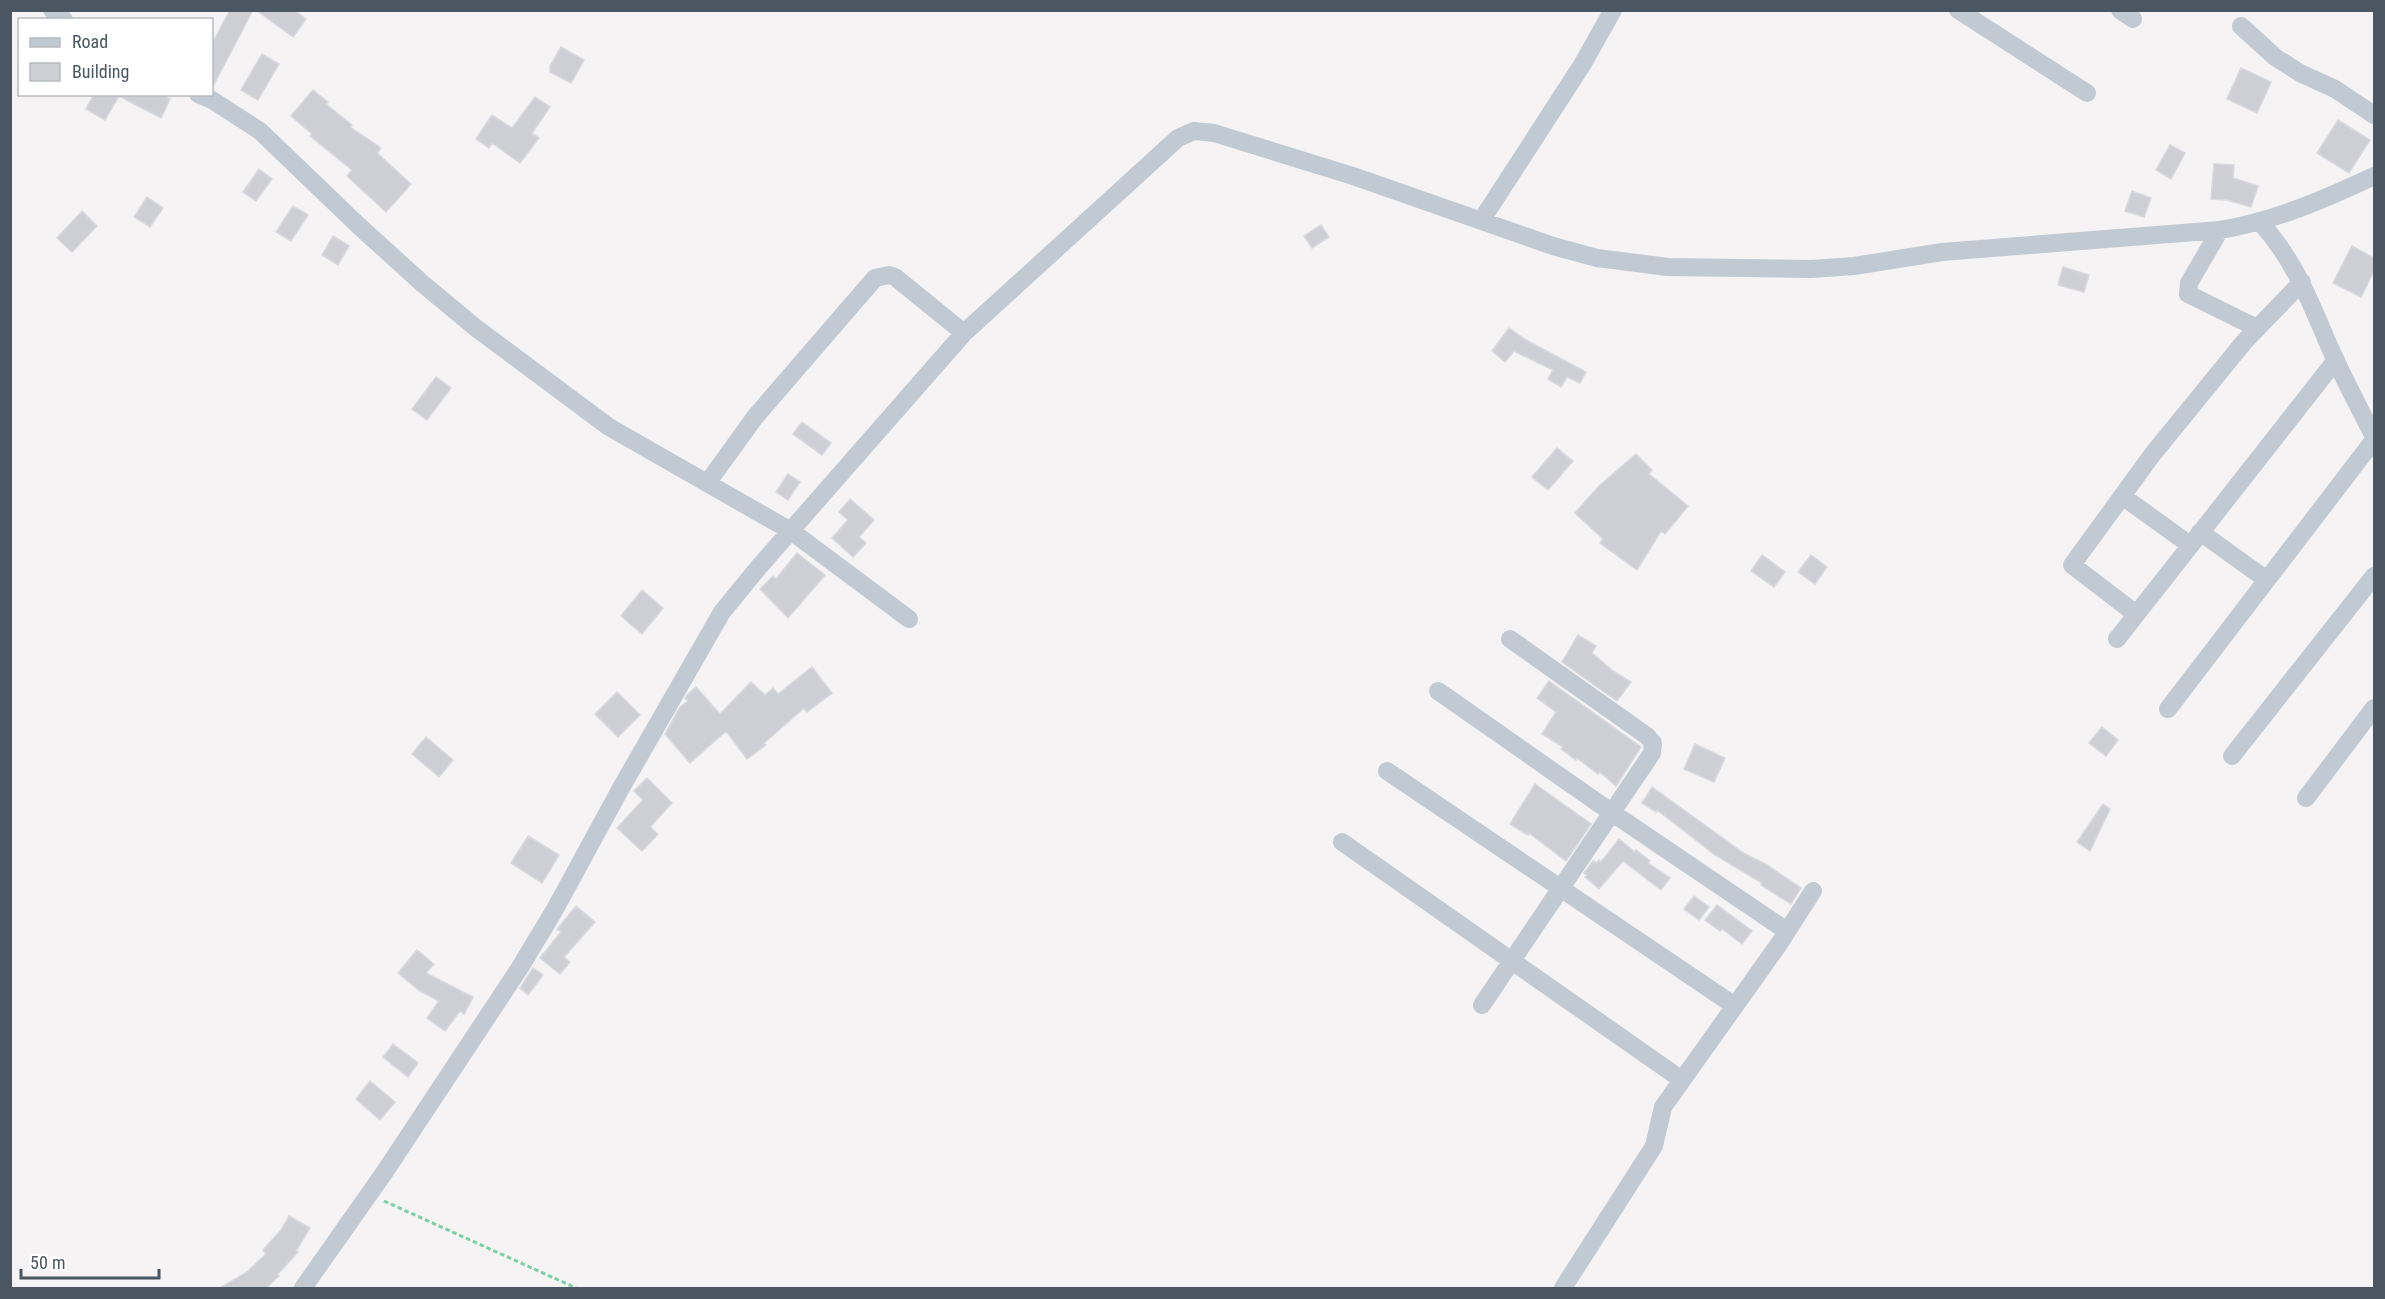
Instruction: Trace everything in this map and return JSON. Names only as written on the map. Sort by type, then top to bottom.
[{"type":"street","points":[[1481,221],[1582,65],[1613,10]]},
{"type":"street","points":[[1958,10],[2087,93]]},
{"type":"street","points":[[2241,26],[2275,57],[2300,73],[2335,89],[2374,115]]},
{"type":"street","points":[[203,96],[260,130],[359,226],[476,328],[609,427],[645,450],[708,482],[791,531],[909,619]]},
{"type":"street","points":[[303,1288],[369,1194],[548,921],[722,612],[964,333],[1178,138],[1194,131],[1214,133],[1353,176],[1481,221],[1597,258],[1668,267],[1811,269],[1854,266],[1942,252],[2220,230],[2260,222],[2309,205],[2374,176]]},
{"type":"street","points":[[2168,709],[2374,439],[2302,282],[2280,244],[2260,222]]},
{"type":"street","points":[[2220,230],[2189,283],[2188,294],[2257,328]]},
{"type":"street","points":[[708,482],[755,417],[875,278],[889,275],[895,277],[964,333]]},
{"type":"street","points":[[2136,614],[2072,565],[2152,455],[2257,328],[2302,282]]},
{"type":"street","points":[[2117,639],[2336,360]]},
{"type":"street","points":[[2122,496],[2267,580]]},
{"type":"street","points":[[2232,756],[2374,576]]},
{"type":"street","points":[[1482,1005],[1652,753],[1653,743],[1647,736],[1510,639]]},
{"type":"street","points":[[1438,691],[1787,931]]},
{"type":"street","points":[[2306,798],[2374,708]]},
{"type":"street","points":[[1388,771],[1735,1006]]},
{"type":"street","points":[[1342,842],[1682,1080]]},
{"type":"street","points":[[1563,1288],[1654,1146],[1663,1107],[1813,891]]},
{"type":"path","points":[[369,1194],[576,1288]]},
{"type":"building","points":[[230,10],[253,10],[213,86],[213,42]]},
{"type":"building","points":[[256,10],[294,10],[306,19],[293,37]]},
{"type":"building","points":[[561,47],[584,60],[571,83],[550,72],[550,66]]},
{"type":"building","points":[[262,54],[279,64],[258,100],[241,90]]},
{"type":"building","points":[[2241,68],[2271,82],[2257,113],[2227,99]]},
{"type":"building","points":[[313,90],[352,125],[350,127],[381,148],[377,153],[411,184],[386,212],[347,176],[352,170],[310,136],[312,134],[291,116]]},
{"type":"building","points":[[93,96],[119,96],[105,120],[86,109]]},
{"type":"building","points":[[119,96],[165,96],[170,99],[161,118]]},
{"type":"building","points":[[535,97],[550,107],[532,133],[539,138],[520,163],[492,143],[489,148],[476,139],[492,115],[512,128]]},
{"type":"building","points":[[2338,120],[2370,140],[2349,173],[2317,153]]},
{"type":"building","points":[[2170,145],[2185,153],[2171,179],[2156,170]]},
{"type":"building","points":[[2214,164],[2234,165],[2233,178],[2258,186],[2251,207],[2227,200],[2211,199]]},
{"type":"building","points":[[259,169],[272,179],[256,201],[243,192]]},
{"type":"building","points":[[2132,191],[2151,198],[2144,217],[2125,211]]},
{"type":"building","points":[[147,197],[163,208],[150,227],[134,217]]},
{"type":"building","points":[[293,206],[308,215],[291,241],[276,232]]},
{"type":"building","points":[[82,211],[97,226],[72,252],[57,238]]},
{"type":"building","points":[[1321,225],[1329,237],[1312,248],[1304,236]]},
{"type":"building","points":[[333,236],[349,246],[338,265],[322,255]]},
{"type":"building","points":[[2352,246],[2374,258],[2374,271],[2361,297],[2333,283]]},
{"type":"building","points":[[2063,267],[2089,275],[2084,292],[2058,285]]},
{"type":"building","points":[[1509,328],[1526,340],[1586,372],[1580,383],[1567,377],[1561,387],[1548,379],[1553,370],[1514,351],[1505,362],[1492,351]]},
{"type":"building","points":[[436,377],[451,388],[427,420],[412,409]]},
{"type":"building","points":[[802,422],[831,443],[822,455],[793,434]]},
{"type":"building","points":[[1557,448],[1573,461],[1548,490],[1532,477]]},
{"type":"building","points":[[1636,454],[1652,470],[1649,474],[1688,506],[1665,534],[1661,531],[1637,570],[1600,543],[1603,539],[1575,513],[1599,486]]},
{"type":"building","points":[[788,474],[800,482],[788,500],[776,492]]},
{"type":"building","points":[[850,499],[874,520],[859,537],[866,543],[853,557],[832,538],[848,520],[839,512]]},
{"type":"building","points":[[797,553],[825,575],[788,618],[760,589],[773,576],[776,579]]},
{"type":"building","points":[[1762,555],[1785,572],[1774,587],[1751,571]]},
{"type":"building","points":[[1811,555],[1827,567],[1815,584],[1798,572]]},
{"type":"building","points":[[642,590],[663,608],[642,634],[621,616]]},
{"type":"building","points":[[1578,635],[1596,646],[1592,653],[1613,671],[1631,682],[1617,701],[1562,662]]},
{"type":"building","points":[[812,667],[832,693],[807,712],[804,708],[764,743],[766,745],[747,759],[726,731],[690,763],[665,734],[680,707],[688,701],[685,698],[696,687],[720,714],[751,682],[765,695],[773,688],[778,694]]},
{"type":"building","points":[[1549,681],[1641,747],[1616,786],[1600,772],[1598,774],[1577,758],[1576,760],[1561,749],[1563,747],[1542,734],[1556,712],[1537,698]]},
{"type":"building","points":[[617,692],[640,715],[618,737],[595,714]]},
{"type":"building","points":[[2102,727],[2118,740],[2106,756],[2089,743]]},
{"type":"building","points":[[426,737],[453,760],[439,777],[412,754]]},
{"type":"building","points":[[1695,744],[1725,758],[1714,782],[1684,769]]},
{"type":"building","points":[[647,778],[672,803],[650,827],[658,834],[642,851],[617,828],[643,800],[634,791]]},
{"type":"building","points":[[1535,784],[1591,824],[1566,861],[1529,833],[1528,835],[1510,824]]},
{"type":"building","points":[[1652,787],[1745,854],[1767,865],[1801,888],[1791,904],[1761,885],[1762,883],[1715,855],[1657,810],[1656,812],[1642,803]]},
{"type":"building","points":[[2103,804],[2110,809],[2090,851],[2077,842]]},
{"type":"building","points":[[528,836],[559,855],[542,883],[511,863]]},
{"type":"building","points":[[1619,839],[1670,878],[1661,890],[1623,861],[1599,889],[1585,877],[1587,875],[1584,873],[1593,861],[1601,862]]},
{"type":"building","points":[[1694,896],[1709,907],[1699,920],[1684,909]]},
{"type":"building","points":[[1717,905],[1752,931],[1742,944],[1705,920]]},
{"type":"building","points":[[576,906],[595,922],[564,957],[570,962],[560,974],[540,958],[561,932],[557,929]]},
{"type":"building","points":[[417,950],[434,964],[426,973],[473,997],[464,1014],[460,1011],[445,1031],[427,1018],[439,1001],[420,991],[398,973]]},
{"type":"building","points":[[533,968],[543,975],[528,995],[520,988]]},
{"type":"building","points":[[393,1044],[418,1063],[408,1077],[383,1057]]},
{"type":"building","points":[[370,1081],[395,1102],[380,1120],[356,1099]]},
{"type":"building","points":[[289,1216],[310,1228],[296,1251],[298,1252],[277,1275],[279,1276],[266,1288],[220,1288],[247,1272],[266,1254],[263,1250],[281,1230]]}]
